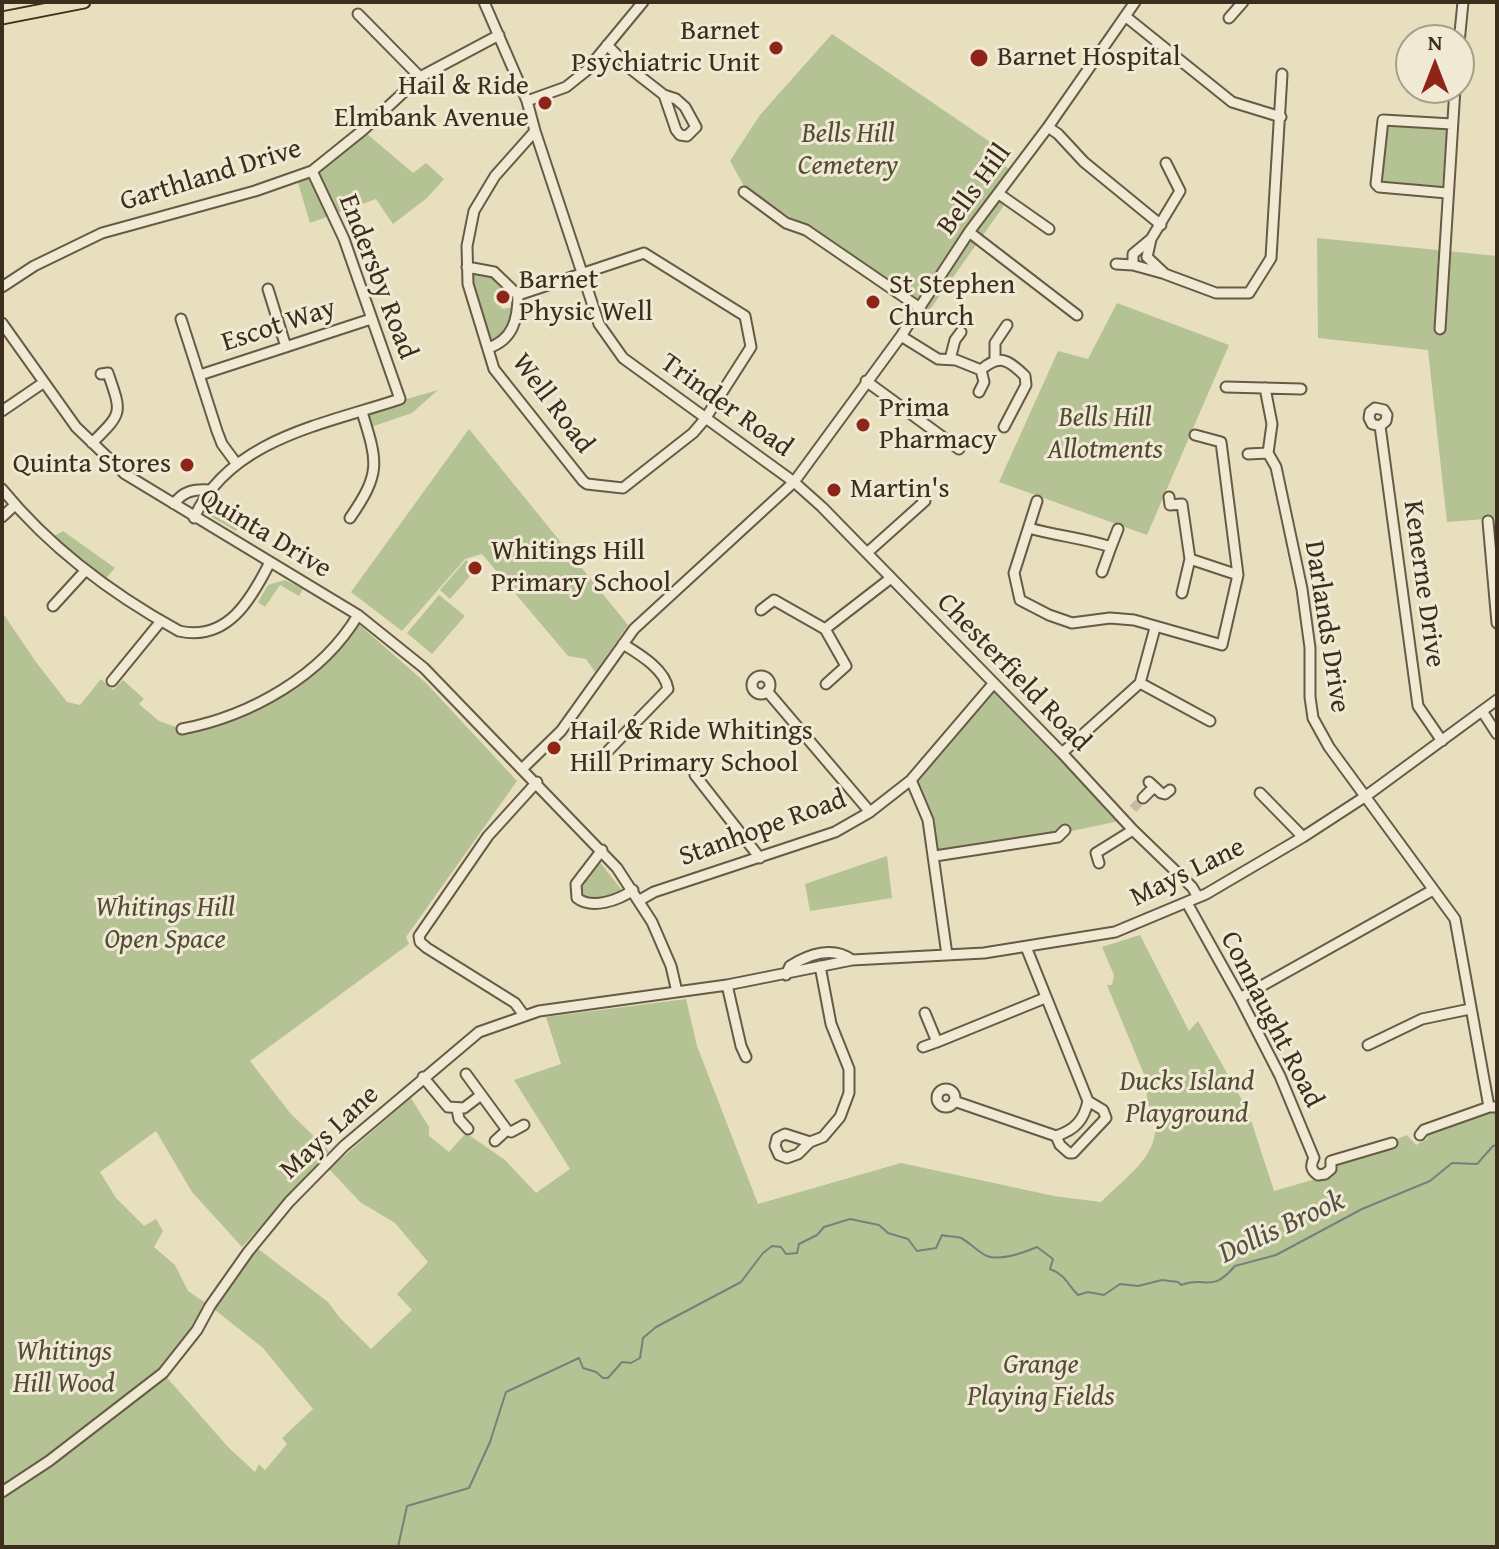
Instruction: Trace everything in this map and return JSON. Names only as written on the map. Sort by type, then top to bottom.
[{"type":"main road","points":[[2,18],[63,3],[84,2]]},
{"type":"street","name":"Trinder Road","points":[[484,2],[527,101],[599,324],[623,358],[794,482]]},
{"type":"street","points":[[527,101],[566,87],[586,71],[643,2]]},
{"type":"street","name":"Bells Hill","points":[[523,768],[561,731],[644,619],[794,482],[901,336],[969,232],[1048,127],[1135,2]]},
{"type":"street","points":[[1229,18],[1242,2]]},
{"type":"street","points":[[1461,24],[1463,2]]},
{"type":"street","points":[[358,14],[420,77]]},
{"type":"street","points":[[1125,16],[1232,102],[1281,117]]},
{"type":"street","name":"Garthland Drive","points":[[2,287],[34,266],[102,233],[255,191],[312,171],[363,130],[420,77],[499,35]]},
{"type":"street","points":[[607,45],[664,95]]},
{"type":"street","points":[[1116,264],[1133,265],[1165,274],[1216,293],[1249,293],[1271,258],[1282,74]]},
{"type":"street","points":[[1440,329],[1454,104]]},
{"type":"street","points":[[1447,193],[1379,187],[1376,184],[1383,120],[1452,124]]},
{"type":"street","points":[[1048,127],[1084,162],[1161,225]]},
{"type":"street","name":"Well Road","points":[[535,131],[495,176],[479,202],[470,228],[468,284],[494,369],[587,484],[623,488],[685,441],[705,419],[751,347],[745,316],[644,253],[582,274]]},
{"type":"street","points":[[1133,265],[1133,254],[1151,239],[1180,191],[1166,163]]},
{"type":"street","name":"Endersby Road","points":[[312,171],[344,239],[400,399],[362,412]]},
{"type":"street","points":[[744,192],[786,223],[806,230],[920,308]]},
{"type":"street","points":[[999,194],[1049,229]]},
{"type":"street","points":[[969,232],[1077,315]]},
{"type":"street","points":[[1151,239],[1147,257],[1165,274]]},
{"type":"street","points":[[467,267],[494,272],[518,295]]},
{"type":"street","points":[[518,295],[582,274]]},
{"type":"street","points":[[268,289],[286,347]]},
{"type":"street","points":[[488,348],[498,345],[516,323],[518,295]]},
{"type":"street","points":[[181,319],[222,444],[236,463]]},
{"type":"street","name":"Escot Way","points":[[200,375],[371,319]]},
{"type":"street","name":"Quinta Drive","points":[[2,323],[76,427],[125,474],[358,615],[424,668],[602,850],[640,900],[671,966],[677,992]]},
{"type":"street","points":[[995,359],[995,343],[1007,325]]},
{"type":"street","points":[[950,359],[955,340],[961,332]]},
{"type":"street","points":[[901,336],[938,359],[956,360],[981,370]]},
{"type":"street","points":[[981,370],[995,359]]},
{"type":"street","points":[[995,359],[1008,362],[1026,380],[1004,427]]},
{"type":"street","points":[[979,392],[984,382],[981,370]]},
{"type":"street","points":[[92,443],[118,413],[119,405],[108,373],[101,374]]},
{"type":"street","points":[[866,381],[959,449]]},
{"type":"street","points":[[2,411],[43,383]]},
{"type":"street","points":[[1226,387],[1301,389]]},
{"type":"street","name":"Darlands Drive","points":[[1265,388],[1272,424],[1268,453],[1276,467],[1302,589],[1310,648],[1313,718],[1329,747],[1455,919],[1470,1009],[1493,1107]]},
{"type":"street","points":[[194,518],[209,490],[236,463],[294,434],[362,412],[373,448],[374,476],[369,490],[350,518]]},
{"type":"street","name":"Kenerne Drive","points":[[1380,426],[1418,704],[1442,741]]},
{"type":"street","points":[[1037,501],[1014,573],[1020,600],[1072,623],[1110,618],[1134,620],[1222,645],[1238,575],[1221,442],[1195,435]]},
{"type":"street","points":[[1248,454],[1268,453]]},
{"type":"street","name":"Chesterfield Road","points":[[794,482],[868,552],[1133,830],[1192,887],[1198,897]]},
{"type":"street","points":[[2,489],[85,571],[179,631],[194,635],[225,625],[261,581],[270,562]]},
{"type":"street","points":[[174,504],[179,497],[194,489],[209,490]]},
{"type":"street","points":[[868,552],[925,501],[914,489]]},
{"type":"street","points":[[1169,497],[1170,505],[1182,504],[1190,559],[1182,593]]},
{"type":"street","points":[[2,517],[15,505]]},
{"type":"street","points":[[1488,521],[1497,623]]},
{"type":"street","points":[[1029,528],[1060,537],[1082,537],[1111,547]]},
{"type":"street","points":[[1102,572],[1118,529]]},
{"type":"street","points":[[1190,559],[1238,575]]},
{"type":"street","points":[[53,606],[85,571]]},
{"type":"street","points":[[825,629],[891,578]]},
{"type":"street","points":[[761,610],[774,600],[825,629],[846,666],[826,684]]},
{"type":"street","points":[[182,729],[216,723],[239,713],[312,669],[337,647],[358,615]]},
{"type":"street","points":[[112,681],[161,621]]},
{"type":"street","points":[[1062,753],[1140,683],[1155,628]]},
{"type":"street","points":[[606,753],[668,689],[666,680],[645,658],[623,644]]},
{"type":"street","points":[[1140,683],[1210,721]]},
{"type":"street","name":"Stanhope Road","points":[[640,900],[654,892],[835,832],[870,812],[911,780],[993,684]]},
{"type":"street","points":[[767,691],[870,812]]},
{"type":"street","name":"Mays Lane","points":[[2,1492],[49,1461],[163,1373],[197,1330],[248,1252],[289,1202],[334,1155],[473,1035],[523,1014],[727,985],[852,960],[1026,947],[1115,932],[1187,903],[1303,837],[1366,796],[1497,700]]},
{"type":"street","points":[[1482,711],[1497,734]]},
{"type":"street","points":[[695,775],[760,858]]},
{"type":"street","points":[[911,780],[928,820],[947,955]]},
{"type":"street","points":[[523,1014],[515,1003],[427,948],[420,942],[419,936],[488,836],[537,782]]},
{"type":"street","points":[[1143,798],[1151,784],[1161,793],[1170,790]]},
{"type":"street","points":[[1260,793],[1303,837]]},
{"type":"street","points":[[1123,819],[1133,809]]},
{"type":"street","points":[[935,856],[1058,837],[1065,830]]},
{"type":"street","points":[[1099,863],[1096,853],[1133,830]]},
{"type":"street","points":[[602,850],[576,884],[577,898],[589,904],[616,899],[633,890]]},
{"type":"street","points":[[1240,998],[1433,890]]},
{"type":"street","name":"Connaught Road","points":[[1187,903],[1280,1076],[1314,1158]]},
{"type":"street","points":[[1026,947],[1088,1101],[1103,1110],[1106,1118],[1073,1153],[1060,1145],[1056,1136]]},
{"type":"street","name":"Mays Lane","points":[[786,975],[790,966],[814,954],[844,954],[852,960]]},
{"type":"street","points":[[810,1142],[823,1137],[833,1128],[850,1087],[849,1069],[831,1024],[820,966]]},
{"type":"street","points":[[727,985],[746,1057]]},
{"type":"street","points":[[923,1047],[1045,998]]},
{"type":"street","points":[[1368,1045],[1422,1019],[1470,1009]]},
{"type":"street","points":[[925,1013],[937,1042]]},
{"type":"street","points":[[466,1074],[507,1130],[511,1132],[524,1125]]},
{"type":"street","points":[[423,1077],[441,1101],[457,1109],[464,1108],[481,1095]]},
{"type":"street","points":[[954,1101],[1056,1136],[1076,1126],[1083,1118],[1088,1101]]},
{"type":"street","points":[[1420,1135],[1424,1130],[1493,1107]]},
{"type":"street","points":[[457,1109],[459,1119],[468,1129]]},
{"type":"street","points":[[495,1141],[507,1130]]},
{"type":"street","points":[[1331,1161],[1392,1143]]},
{"type":"street","points":[[1323,1155],[1331,1161],[1329,1172],[1318,1175],[1313,1171],[1311,1164],[1314,1158],[1323,1155]]},
{"type":"green space","name":"Bells Hill Cemetery","points":[[832,34],[996,146],[991,155],[1010,170],[1003,207],[929,311],[744,186],[730,161],[760,115]]},
{"type":"green space","points":[[1385,124],[1447,126],[1442,189],[1380,183]]},
{"type":"green space","points":[[366,133],[413,173],[426,163],[444,179],[427,198],[393,224],[376,199],[310,223],[296,176]]},
{"type":"green space","points":[[1317,238],[1497,256],[1497,518],[1447,522],[1428,350],[1318,338]]},
{"type":"green space","points":[[475,271],[493,274],[508,288],[495,293],[502,309],[515,307],[509,329],[493,343],[489,340],[472,274]]},
{"type":"green space","name":"Bells Hill Allotments","points":[[1117,303],[1229,345],[1147,535],[999,482],[1058,351],[1088,359]]},
{"type":"green space","points":[[438,390],[412,413],[368,428],[362,412]]},
{"type":"green space","points":[[469,429],[628,625],[595,672],[586,659],[568,656],[482,554],[465,559],[402,631],[351,592]]},
{"type":"green space","points":[[212,500],[239,504],[230,519],[239,525],[236,531],[210,516],[207,507]]},
{"type":"green space","points":[[63,531],[115,568],[102,583],[49,539]]},
{"type":"green space","points":[[466,560],[476,569],[450,599],[440,590]]},
{"type":"green space","points":[[285,580],[303,589],[299,596],[280,585],[265,607],[258,602],[268,585]]},
{"type":"green space","points":[[439,595],[465,616],[432,654],[407,633]]},
{"type":"green space","points":[[2,612],[67,702],[80,705],[101,679],[113,690],[123,680],[144,699],[139,704],[159,721],[182,729],[216,723],[312,669],[355,621],[427,684],[517,781],[406,937],[409,944],[250,1061],[290,1113],[329,1151],[242,1247],[192,1192],[156,1131],[100,1172],[116,1198],[144,1226],[156,1219],[163,1231],[154,1247],[175,1265],[188,1291],[210,1306],[253,1245],[328,1302],[371,1349],[412,1310],[397,1294],[428,1262],[395,1223],[360,1202],[329,1169],[411,1098],[429,1127],[429,1136],[449,1152],[466,1133],[505,1160],[536,1193],[570,1169],[514,1080],[561,1064],[546,1017],[686,999],[697,1046],[758,1204],[901,1163],[1054,1196],[1101,1202],[1136,1168],[1154,1137],[1148,1084],[1107,985],[1112,985],[1114,975],[1102,947],[1140,935],[1189,1031],[1198,1021],[1248,1111],[1274,1191],[1326,1176],[1336,1163],[1407,1135],[1416,1145],[1427,1139],[1429,1131],[1490,1110],[1497,1111],[1497,1547],[2,1547]],"holes":[[[210,1306],[263,1348],[313,1409],[282,1438],[287,1444],[265,1470],[259,1464],[255,1472],[228,1447],[163,1373]]]},
{"type":"green space","points":[[993,684],[1124,820],[982,850],[935,856],[911,780]]},
{"type":"green space","points":[[887,856],[892,898],[810,911],[805,884]]},
{"type":"green space","points":[[599,861],[621,889],[603,898],[582,898],[578,888]]},
{"type":"waterway","name":"Dollis Brook","points":[[398,1547],[407,1506],[469,1488],[490,1442],[506,1392],[579,1358],[583,1368],[608,1378],[622,1362],[631,1363],[640,1358],[643,1338],[656,1327],[741,1282],[772,1246],[781,1247],[786,1254],[797,1253],[799,1244],[817,1235],[824,1227],[850,1219],[879,1225],[888,1233],[908,1239],[917,1251],[936,1248],[942,1235],[961,1238],[992,1257],[1037,1247],[1053,1259],[1050,1269],[1063,1277],[1078,1295],[1088,1292],[1104,1295],[1120,1284],[1138,1286],[1162,1280],[1181,1285],[1214,1282],[1235,1266],[1276,1255],[1362,1209],[1430,1181],[1452,1163],[1477,1164],[1497,1145]]},
{"type":"tunnel","points":[[1133,809],[1143,798]]},
{"type":"place","name":"Barnet Psychiatric Unit","points":[[776,48]]},
{"type":"place","name":"Barnet Hospital","points":[[979,58]]},
{"type":"place","name":"Hail & Ride Elmbank Avenue","points":[[545,103]]},
{"type":"place","name":"Barnet Physic Well","points":[[503,297]]},
{"type":"place","name":"St Stephen Church","points":[[873,302]]},
{"type":"place","name":"Prima Pharmacy","points":[[863,425]]},
{"type":"place","name":"Quinta Stores","points":[[187,465]]},
{"type":"place","name":"Martin's","points":[[834,490]]},
{"type":"place","name":"Whitings Hill Primary School","points":[[475,568]]},
{"type":"place","name":"Hail & Ride Whitings Hill Primary School","points":[[554,748]]},
{"type":"park label","name":"Whitings Hill Open Space","points":[[165,925]]},
{"type":"park label","name":"Ducks Island Playground","points":[[1187,1099]]},
{"type":"park label","name":"Whitings Hill Wood","points":[[64,1369]]},
{"type":"park label","name":"Grange Playing Fields","points":[[1041,1382]]}]
